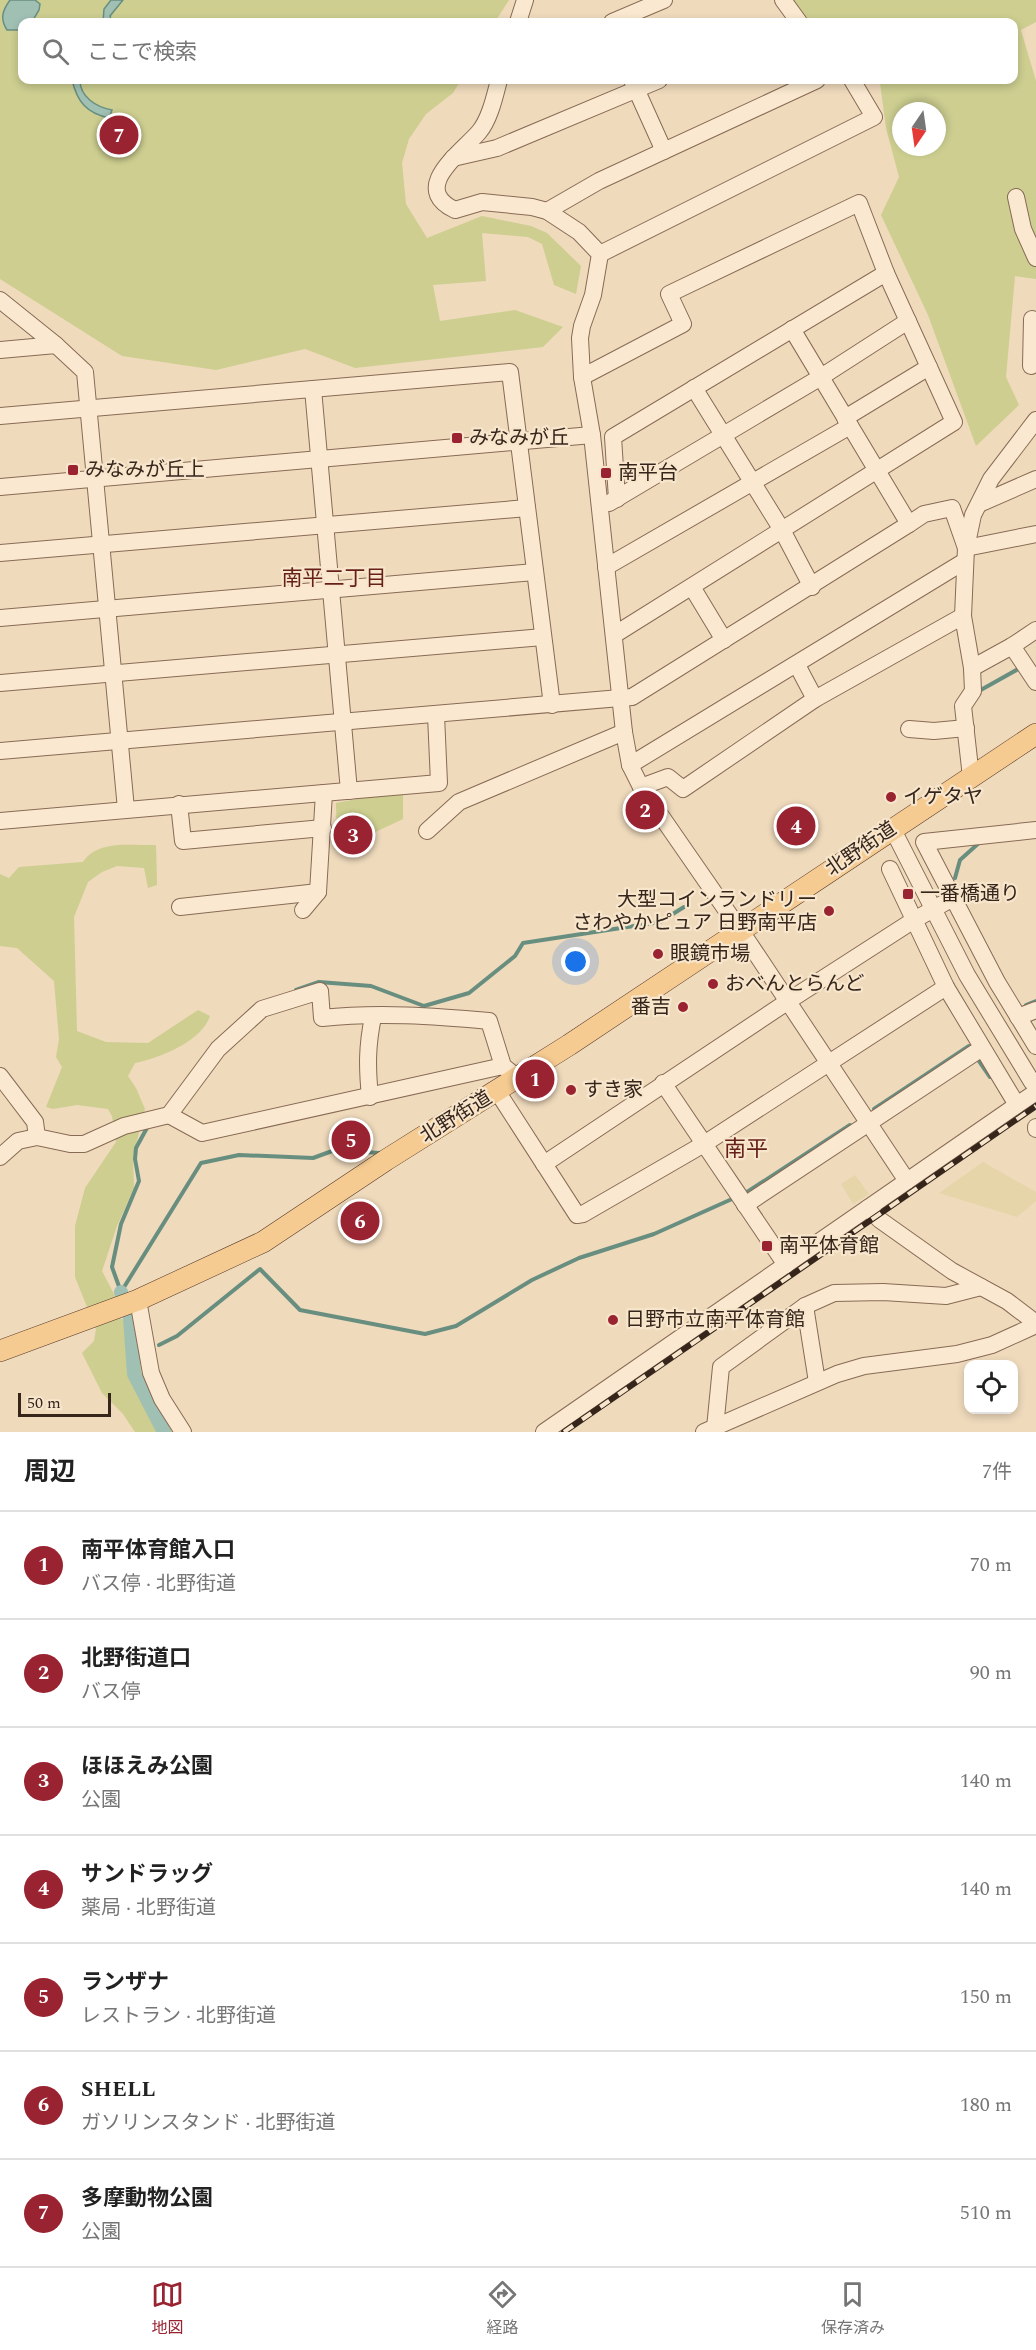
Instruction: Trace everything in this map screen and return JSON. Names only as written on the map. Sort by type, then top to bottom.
[{"type":"main road","name":"北野街道","points":[[0,1351],[130,1303],[263,1242],[386,1160],[497,1091],[511,1072],[741,930],[1036,734]]},
{"type":"street","points":[[519,18],[525,0]]},
{"type":"street","points":[[621,18],[664,0]]},
{"type":"street","points":[[783,0],[793,18]]},
{"type":"street","points":[[498,84],[480,130],[442,171],[438,196],[444,205],[455,210],[482,202],[547,211],[579,232],[600,254]]},
{"type":"street","points":[[547,211],[599,181],[808,84]]},
{"type":"street","points":[[600,254],[874,117],[854,84]]},
{"type":"street","points":[[452,158],[497,148],[634,85],[664,151]]},
{"type":"street","points":[[1016,196],[1023,230],[1036,258]]},
{"type":"street","points":[[582,377],[683,324],[669,294],[860,203],[886,273],[954,422],[614,635]]},
{"type":"street","points":[[600,254],[580,338],[582,377],[592,435],[624,732],[630,765],[641,788],[741,930],[907,1181]]},
{"type":"street","points":[[617,499],[613,437],[886,273]]},
{"type":"street","points":[[0,300],[56,345],[85,372],[126,809]]},
{"type":"street","points":[[1031,366],[1034,339],[1032,319]]},
{"type":"street","points":[[600,509],[821,377],[908,321]]},
{"type":"street","points":[[792,329],[909,524]]},
{"type":"street","points":[[0,350],[56,345]]},
{"type":"street","points":[[606,567],[752,482],[848,422],[929,367]]},
{"type":"street","points":[[0,416],[510,372],[552,705]]},
{"type":"street","points":[[694,388],[782,530],[812,586]]},
{"type":"street","points":[[313,389],[350,791]]},
{"type":"street","points":[[971,777],[963,706],[972,691],[972,668],[963,616],[966,554],[973,515],[991,479],[1035,424]]},
{"type":"street","points":[[0,487],[592,435]]},
{"type":"street","points":[[979,504],[1036,479]]},
{"type":"street","points":[[0,553],[527,507]]},
{"type":"street","points":[[0,751],[632,697],[924,514],[951,508],[966,554]]},
{"type":"street","points":[[630,765],[797,665],[966,554],[1036,534]]},
{"type":"street","points":[[0,618],[535,572]]},
{"type":"street","points":[[692,587],[724,640]]},
{"type":"street","points":[[641,788],[668,777],[682,789],[815,699],[963,616]]},
{"type":"street","points":[[972,668],[1036,630]]},
{"type":"street","points":[[0,683],[543,637]]},
{"type":"street","points":[[1012,646],[1036,682]]},
{"type":"street","points":[[797,665],[815,699]]},
{"type":"street","points":[[0,821],[439,783],[436,715]]},
{"type":"street","points":[[909,729],[934,731],[966,728]]},
{"type":"street","points":[[427,831],[459,802],[624,732]]},
{"type":"street","points":[[303,910],[318,892],[324,794]]},
{"type":"street","points":[[179,804],[183,841],[323,828]]},
{"type":"street","points":[[544,1432],[1017,1105],[1034,1087],[967,975],[892,828]]},
{"type":"street","points":[[1036,830],[924,842],[1018,1017],[1036,1046]]},
{"type":"street","points":[[890,869],[946,987],[1017,1105]]},
{"type":"street","points":[[180,907],[318,892]]},
{"type":"street","points":[[544,1164],[663,1083],[914,920],[953,898]]},
{"type":"street","points":[[497,1091],[577,1215],[583,1214],[704,1144],[946,987]]},
{"type":"street","points":[[0,1157],[18,1141],[37,1137],[70,1144],[84,1144],[124,1126],[159,1116],[218,1049],[262,1009],[320,991],[322,1018],[356,1014],[373,1017],[440,1017],[489,1021],[511,1072],[370,1097],[202,1133],[159,1116]]},
{"type":"street","points":[[1018,1017],[1036,1010]]},
{"type":"street","points":[[370,1097],[366,1062],[373,1017]]},
{"type":"street","points":[[745,1206],[982,1048]]},
{"type":"street","points":[[0,1077],[35,1122],[37,1137]]},
{"type":"street","points":[[663,1083],[786,1265]]},
{"type":"street","points":[[868,1208],[880,1220],[952,1271],[1007,1301],[1036,1324],[992,1345],[957,1354],[864,1366],[817,1382],[739,1425],[710,1430],[721,1367],[805,1306],[834,1293],[883,1292],[946,1296],[981,1287]]},
{"type":"street","points":[[130,1303],[151,1372],[162,1399],[183,1432]]},
{"type":"street","points":[[805,1306],[817,1382]]},
{"type":"shaded area","points":[[10,0],[35,0],[40,4],[34,18],[18,18],[18,30],[7,30],[3,22],[5,8]]},
{"type":"shaded area","points":[[111,0],[123,0],[111,18],[103,18],[104,9]]},
{"type":"shaded area","points":[[73,84],[81,84],[90,100],[112,110],[109,118],[94,113],[84,105]]},
{"type":"shaded area","points":[[983,1162],[1036,1192],[1036,1201],[1017,1217],[939,1193]]},
{"type":"shaded area","points":[[855,1175],[869,1194],[853,1204],[841,1184]]},
{"type":"green space","points":[[0,0],[509,0],[498,18],[18,18],[18,84],[459,84],[453,93],[426,114],[409,139],[402,163],[406,204],[427,238],[482,216],[531,226],[547,233],[581,266],[576,294],[554,285],[542,244],[528,237],[482,233],[486,281],[433,285],[440,321],[515,310],[563,327],[543,347],[355,368],[305,349],[216,370],[122,356],[0,279]]},
{"type":"green space","points":[[789,0],[1036,0],[1036,22],[1021,30],[1036,81],[1036,279],[1015,276],[1006,377],[1019,405],[976,446],[928,315],[881,215],[899,177],[893,156],[946,156],[946,102],[892,102],[892,151],[886,128],[880,84],[1018,84],[1018,18],[805,18]]},
{"type":"green space","points":[[403,790],[403,819],[337,850],[336,803]]},
{"type":"green space","points":[[116,845],[156,845],[157,885],[148,888],[144,868],[117,866],[102,872],[88,882],[74,917],[77,1031],[106,1042],[148,1043],[198,1010],[210,1016],[206,1025],[189,1041],[168,1053],[135,1063],[128,1076],[145,1109],[133,1157],[134,1188],[117,1226],[102,1271],[115,1296],[119,1317],[136,1329],[175,1432],[135,1432],[123,1414],[102,1393],[82,1353],[94,1341],[96,1329],[75,1277],[75,1226],[85,1188],[116,1142],[112,1116],[108,1109],[77,1105],[53,1109],[46,1107],[62,1067],[56,1057],[59,1039],[54,981],[17,948],[0,946],[0,874],[9,878],[19,867],[83,862],[97,850]]},
{"type":"waterway","points":[[979,691],[1020,668]]},
{"type":"waterway","points":[[955,878],[960,860],[980,842]]},
{"type":"waterway","points":[[296,990],[319,982],[371,986],[424,1006],[469,993],[515,956],[523,943],[660,922],[684,907]]},
{"type":"waterway","points":[[1026,1005],[1036,1001]]},
{"type":"waterway","points":[[874,1109],[969,1046]]},
{"type":"waterway","points":[[979,1061],[990,1077]]},
{"type":"waterway","points":[[744,1194],[850,1125]]},
{"type":"waterway","points":[[121,1292],[112,1267],[121,1224],[139,1181],[135,1159],[136,1148],[148,1126]]},
{"type":"waterway","points":[[121,1292],[201,1163],[239,1155],[313,1158],[335,1150],[379,1153]]},
{"type":"waterway","points":[[159,1345],[177,1336],[260,1269],[300,1310],[425,1334],[456,1326],[532,1280],[579,1258],[654,1234],[732,1199]]},
{"type":"waterway","points":[[121,1292],[130,1318],[134,1374],[164,1432]]},
{"type":"railway","points":[[564,1432],[1036,1106]]},
{"type":"place","name":"多摩動物公園","points":[[119,135]]},
{"type":"place","name":"みなみが丘","points":[[457,438]]},
{"type":"place","name":"みなみが丘上","points":[[73,470]]},
{"type":"place","name":"南平台","points":[[606,473]]},
{"type":"place","name":"イゲタヤ","points":[[891,797]]},
{"type":"place","name":"北野街道口","points":[[645,810]]},
{"type":"place","name":"サンドラッグ","points":[[796,826]]},
{"type":"place","name":"ほほえみ公園","points":[[353,835]]},
{"type":"place","name":"一番橋通り","points":[[908,894]]},
{"type":"place","name":"大型コインランドリー さわやかピュア 日野南平店","points":[[829,911]]},
{"type":"place","name":"眼鏡市場","points":[[658,954]]},
{"type":"place","name":"おべんとらんど","points":[[713,984]]},
{"type":"place","name":"番吉","points":[[683,1007]]},
{"type":"place","name":"南平体育館入口","points":[[535,1079]]},
{"type":"place","name":"すき家","points":[[571,1090]]},
{"type":"place","name":"ランザナ","points":[[351,1140]]},
{"type":"place","name":"SHELL","points":[[360,1221]]},
{"type":"place","name":"南平体育館","points":[[767,1246]]},
{"type":"place","name":"日野市立南平体育館","points":[[613,1320]]},
{"type":"district","name":"南平二丁目","points":[[334,579]]},
{"type":"district","name":"南平","points":[[746,1149]]}]
